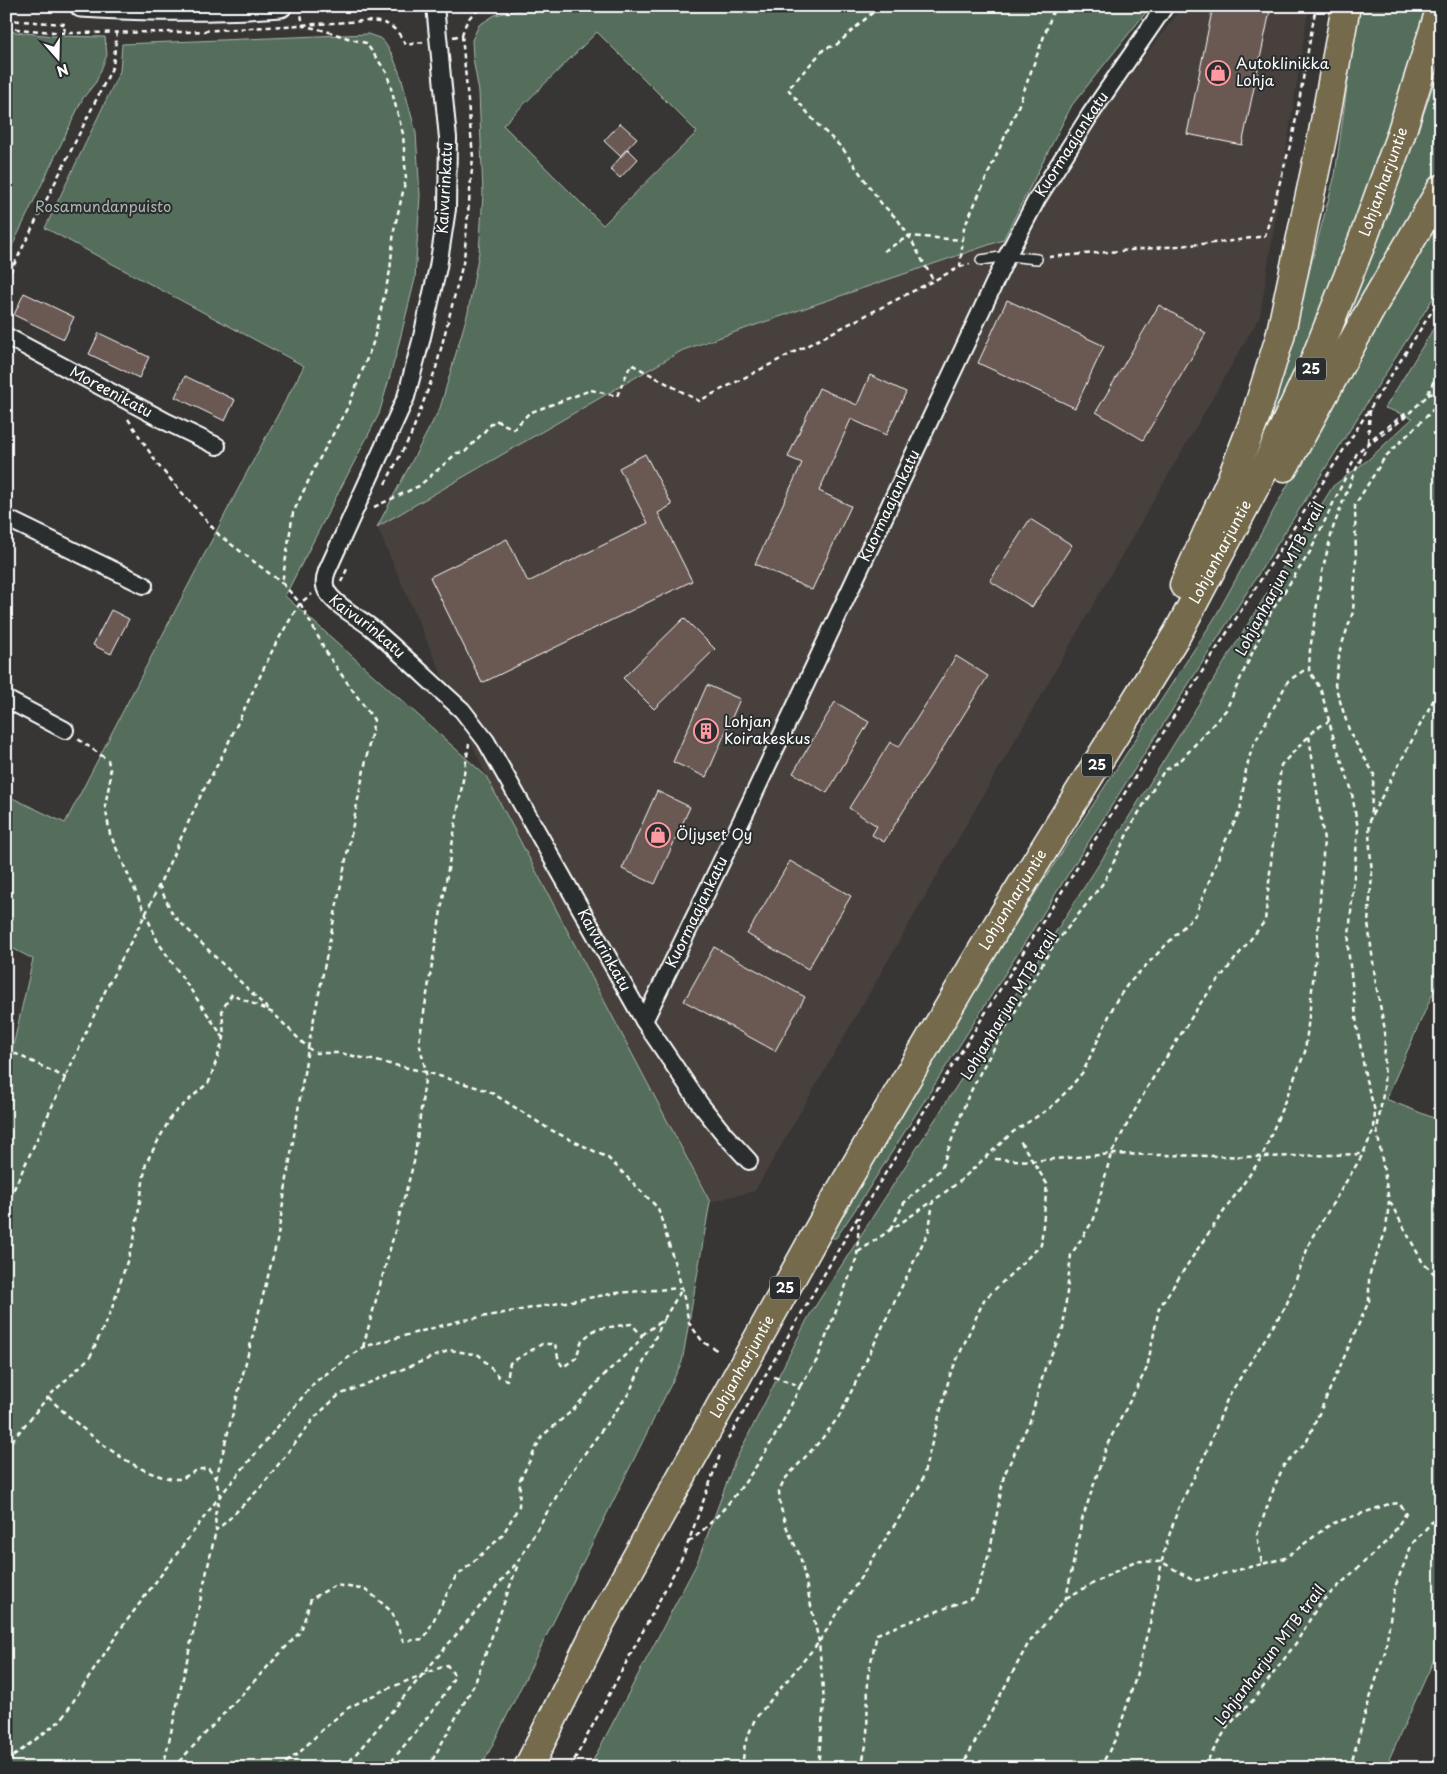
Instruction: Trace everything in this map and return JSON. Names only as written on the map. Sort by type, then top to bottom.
[{"type":"highway","points":[[1063,820],[1140,666],[1189,577],[1254,421],[1280,337],[1300,248],[1346,6]]},
{"type":"highway","name":"Lohjanharjuntie","points":[[528,1768],[599,1625],[831,1207],[939,1022],[1176,634],[1211,572],[1265,468],[1314,362],[1363,239],[1400,137],[1441,7]]},
{"type":"highway","points":[[1131,709],[1197,619],[1218,586],[1373,305],[1441,190]]},
{"type":"street","points":[[82,6],[203,10],[281,6]]},
{"type":"street","name":"Kaivurinkatu","points":[[435,6],[448,138],[447,209],[438,267],[406,396],[324,578],[327,592],[334,600],[372,628],[462,710],[473,723],[491,749],[644,1021],[700,1104],[749,1161]]},
{"type":"street","name":"Kuormaajankatu","points":[[644,1021],[747,809],[1007,256],[1042,190],[1090,115],[1165,6]]},
{"type":"street","name":"Moreenikatu","points":[[6,336],[217,446]]},
{"type":"street","points":[[6,518],[144,585]]},
{"type":"street","points":[[6,699],[65,730]]},
{"type":"lane","points":[[981,260],[1007,256],[1037,258]]},
{"type":"path","points":[[300,6],[303,26]]},
{"type":"path","points":[[6,28],[64,33],[117,31],[186,32],[365,21],[383,22],[392,26],[406,45],[462,35],[465,25],[478,8],[491,6]]},
{"type":"path","points":[[880,6],[835,46],[825,48],[788,89],[816,123],[843,149],[881,203],[898,220],[933,281]]},
{"type":"path","points":[[374,507],[419,486],[457,453],[465,452],[495,420],[514,429],[529,413],[591,390],[617,396],[631,364],[699,401],[960,267],[964,228],[1018,107],[1055,6]]},
{"type":"path","points":[[1037,258],[1225,242],[1265,236],[1293,135],[1316,6]]},
{"type":"path","points":[[6,20],[65,24],[64,33]]},
{"type":"path","points":[[282,583],[293,513],[316,465],[349,405],[373,343],[390,271],[394,230],[406,179],[403,134],[386,73],[366,43],[344,38],[325,29],[303,26]]},
{"type":"path","points":[[6,280],[113,66],[117,31]]},
{"type":"path","points":[[884,251],[908,236],[962,240]]},
{"type":"path","points":[[6,257],[14,265]]},
{"type":"path","points":[[725,1445],[859,1215],[1019,959],[1441,297]]},
{"type":"path","points":[[1367,445],[1416,407],[1427,396],[1432,387],[1441,350]]},
{"type":"path","points":[[1427,396],[1441,390]]},
{"type":"path","points":[[109,391],[158,465],[219,536],[282,583],[300,603],[329,657],[374,720],[308,1048],[277,1241],[216,1479]]},
{"type":"path","points":[[961,1768],[1028,1644],[1066,1598],[1135,1561],[1162,1562],[1194,1581],[1262,1564],[1257,1535],[1284,1465],[1306,1441],[1369,1301],[1369,1276],[1386,1230],[1389,1201],[1377,1130],[1384,1088],[1385,1030],[1376,985],[1368,923],[1372,875],[1369,834],[1374,774],[1350,733],[1335,685],[1340,650],[1353,612],[1356,561],[1355,506],[1385,457],[1441,402]]},
{"type":"path","points":[[1100,1768],[1117,1736],[1135,1680],[1151,1619],[1164,1551],[1178,1509],[1206,1453],[1228,1397],[1286,1306],[1311,1239],[1363,1154],[1374,1129],[1375,1111],[1366,1080],[1357,1026],[1348,948],[1358,829],[1351,788],[1328,721],[1320,690],[1309,670],[1310,650],[1322,572],[1331,537],[1352,478],[1367,445],[1370,408]]},
{"type":"path","name":"Lohjanharjun MTB trail","points":[[891,1229],[904,1202],[941,1169],[967,1099],[982,1069],[1051,949],[1104,882],[1132,824],[1164,771],[1182,759],[1226,710],[1272,612],[1310,552],[1357,453],[1367,445]]},
{"type":"path","points":[[6,1206],[108,985],[146,913],[275,645],[300,603],[325,584]]},
{"type":"path","points":[[857,1252],[958,1182],[1013,1132],[1050,1108],[1083,1072],[1116,1001],[1128,984],[1196,914],[1223,846],[1240,811],[1246,770],[1252,748],[1288,681],[1303,671],[1309,670]]},
{"type":"path","points":[[1371,816],[1441,686]]},
{"type":"path","points":[[861,1768],[867,1741],[868,1675],[877,1634],[974,1597],[990,1551],[1004,1475],[1030,1421],[1045,1368],[1063,1328],[1071,1255],[1094,1219],[1111,1154],[1148,1086],[1202,1000],[1265,921],[1281,765],[1317,728],[1328,721]]},
{"type":"path","points":[[363,1347],[414,1162],[426,1072],[419,1042],[473,723]]},
{"type":"path","points":[[65,730],[108,760],[111,775],[105,806],[110,834],[158,942],[224,1038]]},
{"type":"path","points":[[1066,1598],[1082,1520],[1107,1445],[1147,1368],[1158,1308],[1262,1157],[1304,1052],[1317,945],[1324,840],[1310,736]]},
{"type":"path","points":[[159,885],[173,915],[308,1048],[316,1053],[340,1053],[426,1072],[489,1091],[549,1128],[608,1158],[658,1208],[682,1288],[689,1323],[703,1342],[720,1352]]},
{"type":"path","points":[[6,1448],[48,1397],[90,1357],[112,1308],[134,1240],[146,1163],[172,1116],[209,1082],[224,1038],[222,1010],[232,994],[273,1013]]},
{"type":"path","points":[[6,1048],[66,1078]]},
{"type":"path","points":[[742,1768],[745,1743],[755,1719],[819,1642],[921,1484],[950,1375],[984,1300],[1041,1245],[1047,1184],[1019,1140]]},
{"type":"path","points":[[995,1159],[1032,1161],[1111,1154],[1262,1157],[1363,1154]]},
{"type":"path","points":[[818,1768],[824,1702],[819,1642],[800,1556],[786,1526],[780,1505],[779,1491],[784,1480],[821,1440],[840,1415],[929,1230],[933,1201]]},
{"type":"path","points":[[1389,1201],[1423,1263],[1441,1280]]},
{"type":"path","points":[[688,1543],[725,1509],[758,1462],[790,1408],[800,1386],[817,1360],[857,1257],[859,1215]]},
{"type":"path","points":[[800,1386],[774,1377],[799,1385],[816,1359],[857,1257]]},
{"type":"path","points":[[344,1768],[519,1560],[569,1475],[629,1393],[664,1319],[682,1288]]},
{"type":"path","points":[[6,1762],[61,1720],[122,1627],[220,1496],[315,1382],[363,1347],[460,1321],[616,1293],[682,1288]]},
{"type":"path","points":[[173,1768],[301,1631],[311,1599],[336,1585],[367,1590],[392,1612],[402,1641],[424,1639],[455,1578],[502,1536],[519,1506],[520,1480],[542,1436],[573,1410],[605,1374],[636,1345],[642,1335],[664,1319]]},
{"type":"path","points":[[216,1530],[261,1486],[315,1417],[339,1395],[450,1350],[479,1355],[499,1377],[507,1380],[510,1363],[542,1344],[555,1344],[559,1361],[563,1367],[576,1358],[582,1340],[596,1329],[631,1324],[642,1335]]},
{"type":"path","points":[[48,1397],[72,1421],[91,1436],[130,1462],[157,1476],[178,1480],[197,1470],[208,1468],[216,1479],[220,1496],[215,1515],[216,1530],[163,1768]]},
{"type":"path","points":[[570,1768],[684,1554],[720,1454]]},
{"type":"path","name":"Lohjanharjun MTB trail","points":[[1204,1768],[1228,1726],[1254,1698],[1296,1643],[1319,1604],[1390,1538],[1406,1513],[1399,1503],[1389,1504],[1353,1516],[1331,1524],[1285,1558],[1262,1564]]},
{"type":"path","points":[[1350,1768],[1385,1652],[1395,1587],[1412,1544],[1441,1512]]},
{"type":"path","points":[[428,1768],[474,1683],[519,1560]]},
{"type":"path","points":[[279,1768],[300,1752],[348,1708],[448,1665],[455,1676],[438,1704],[386,1768]]},
{"type":"shaded area","points":[[1183,6],[1309,6],[1260,316],[755,1191],[710,1202],[486,776],[377,527],[683,350],[1003,240]]},
{"type":"green space","points":[[539,6],[677,6],[681,13],[715,6],[1151,6],[1072,105],[1003,240],[683,350],[377,527],[440,408],[468,312],[479,252],[483,194],[479,92],[472,40],[479,25],[495,15]],"holes":[[[597,32],[697,132],[603,225],[503,125]]]},
{"type":"green space","points":[[1358,6],[1427,6],[1402,95],[1370,192],[1304,353],[1233,499],[1279,384],[1335,175]]},
{"type":"green space","points":[[6,31],[53,36],[105,37],[107,55],[96,82],[83,98],[6,259]]},
{"type":"green space","name":"Rosamundanpuisto","points":[[368,34],[382,39],[392,54],[401,77],[416,133],[420,195],[415,279],[379,414],[285,596],[486,776],[710,1202],[682,1362],[481,1768],[6,1768],[6,1077],[33,959],[6,945],[6,795],[65,823],[304,366],[45,228],[120,71],[122,44]]},
{"type":"green space","points":[[1441,62],[1441,176],[1336,345],[1416,136]]},
{"type":"green space","points":[[1441,210],[1441,286],[857,1207],[836,1238],[827,1238],[1025,909],[1214,619],[1409,264]]},
{"type":"green space","points":[[1441,316],[1441,975],[1386,1099],[1441,1121],[1441,1644],[1385,1768],[589,1768],[697,1563],[734,1463],[809,1316],[1119,833],[1333,486],[1369,459],[1413,418],[1385,408]]},
{"type":"building","points":[[1213,6],[1271,6],[1242,145],[1187,134]]},
{"type":"building","points":[[620,123],[637,138],[620,156],[604,141]]},
{"type":"building","points":[[628,149],[638,159],[620,178],[610,169]]},
{"type":"building","points":[[24,293],[74,317],[64,339],[14,315]]},
{"type":"building","points":[[1007,300],[1104,346],[1075,408],[978,363]]},
{"type":"building","points":[[1159,305],[1206,333],[1143,440],[1096,412]]},
{"type":"building","points":[[99,333],[149,357],[139,378],[89,354]]},
{"type":"building","points":[[870,375],[906,392],[886,435],[851,419],[819,491],[851,506],[812,590],[755,564],[802,463],[788,457],[819,388],[857,405]]},
{"type":"building","points":[[185,376],[235,400],[225,421],[175,397]]},
{"type":"building","points":[[645,454],[672,505],[658,513],[692,581],[482,683],[430,577],[507,539],[528,582],[648,523],[619,468]]},
{"type":"building","points":[[1030,519],[1072,545],[1032,607],[990,581]]},
{"type":"building","points":[[111,610],[129,619],[111,654],[93,645]]},
{"type":"building","points":[[684,618],[715,649],[654,709],[623,678]]},
{"type":"building","points":[[956,656],[988,676],[884,842],[872,835],[877,826],[849,808],[890,742],[899,747]]},
{"type":"building","name":"Lohjan Koirakeskus","points":[[707,685],[740,699],[706,777],[673,762]]},
{"type":"building","points":[[835,702],[869,722],[827,793],[793,773]]},
{"type":"building","points":[[657,791],[690,807],[655,884],[622,869]]},
{"type":"building","points":[[790,861],[851,896],[808,969],[747,934]]},
{"type":"building","points":[[714,947],[805,997],[775,1051],[684,1001]]},
{"type":"place","name":"Autoklinikka Lohja","points":[[1218,73]]},
{"type":"place","name":"Lohjan Koirakeskus","points":[[706,731]]},
{"type":"place","name":"Öljyset Oy","points":[[658,835]]}]
